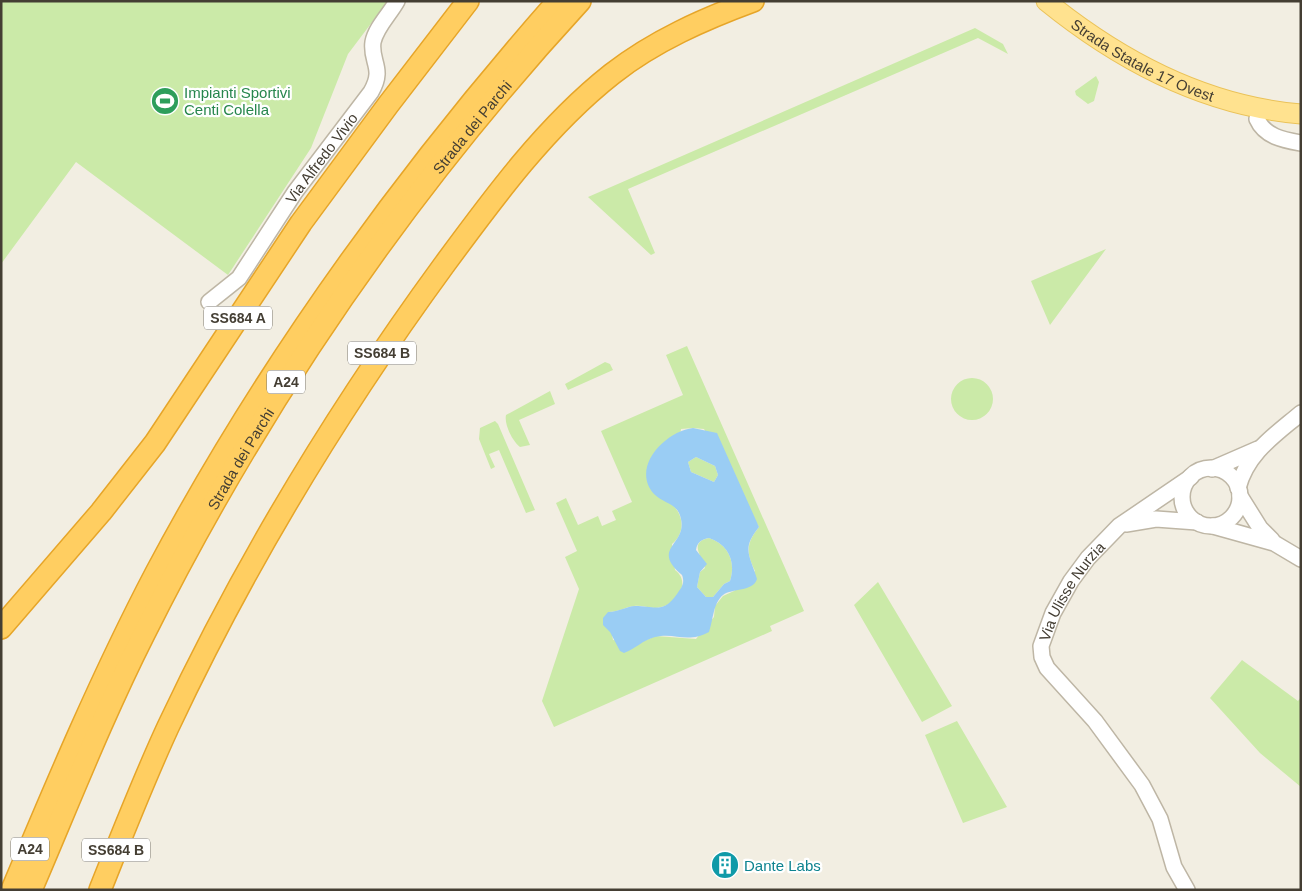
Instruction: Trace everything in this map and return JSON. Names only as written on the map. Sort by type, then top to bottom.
[{"type":"highway","name":"SS684 A","points":[[1,628],[101,512],[155,444],[301,223],[468,1]]},
{"type":"highway","name":"Strada dei Parchi","points":[[31,890],[56,808],[102,684],[156,574],[220,459],[281,360],[352,256],[418,168],[558,1]]},
{"type":"highway","name":"Strada dei Parchi","points":[[12,890],[114,698],[152,618],[208,511],[289,378],[340,301],[424,188],[514,77],[580,1]]},
{"type":"highway","name":"SS684 B","points":[[100,890],[132,811],[179,706],[270,532],[365,377],[472,228],[552,131],[611,75],[672,36],[753,1]]},
{"type":"main road","name":"Strada Statale 17 Ovest","points":[[1046,1],[1094,37],[1132,61],[1184,86],[1252,107],[1301,114]]},
{"type":"main road","name":"Strada Statale 17 Ovest","points":[[1062,1],[1112,39],[1151,62],[1252,107]]},
{"type":"street","name":"Via Alfredo Vivio","points":[[210,302],[239,278],[295,192],[371,92],[378,73],[373,48],[375,36],[398,1]]},
{"type":"street","points":[[1252,107],[1265,130],[1282,140],[1301,143]]},
{"type":"street","points":[[1197,522],[1190,517],[1183,501],[1186,484],[1191,477],[1259,448],[1301,414]]},
{"type":"street","points":[[1213,526],[1229,520],[1239,505],[1239,492],[1245,468],[1259,448]]},
{"type":"street","points":[[1212,469],[1228,474],[1260,528],[1274,543]]},
{"type":"street","name":"Via Ulisse Nurzia","points":[[1187,890],[1174,866],[1160,819],[1142,785],[1095,721],[1047,668],[1042,657],[1041,646],[1044,632],[1071,581],[1088,558],[1119,526],[1191,477]]},
{"type":"street","points":[[1119,526],[1156,518],[1197,522],[1274,543],[1301,559]]},
{"type":"green space","name":"Impianti Sportivi Centi Colella","points":[[1,1],[388,1],[348,54],[311,148],[228,275],[76,162],[1,264]]},
{"type":"green space","points":[[975,28],[1003,44],[1008,54],[978,38],[628,189],[655,253],[651,255],[588,197]]},
{"type":"green space","points":[[1096,76],[1099,82],[1094,101],[1088,104],[1076,95],[1075,91]]},
{"type":"green space","points":[[1106,249],[1050,325],[1031,281]]},
{"type":"green space","points":[[687,346],[804,611],[770,626],[772,631],[554,727],[542,701],[579,589],[565,557],[577,551],[556,503],[566,498],[578,525],[598,516],[602,526],[616,520],[612,511],[632,502],[601,431],[683,395],[666,355]],"holes":[[[681,429],[704,429],[759,527],[752,538],[749,548],[750,559],[755,571],[734,591],[723,596],[715,606],[714,617],[696,639],[656,636],[639,643],[613,640],[608,612],[634,606],[661,607],[673,601],[680,592],[682,580],[675,570],[672,544],[680,534],[682,523],[678,512],[670,503]]]},
{"type":"green space","points":[[605,362],[610,364],[613,370],[568,390],[565,384]]},
{"type":"green space","points":[[972,378],[987,384],[993,399],[987,414],[972,420],[957,414],[951,399],[957,384]]},
{"type":"green space","points":[[550,391],[555,404],[519,420],[530,445],[520,447],[509,432],[506,415]]},
{"type":"green space","points":[[495,421],[498,424],[535,510],[526,513],[499,450],[489,454],[495,467],[491,469],[479,439],[480,428]]},
{"type":"green space","points":[[696,457],[715,466],[718,475],[714,482],[691,472],[688,462]]},
{"type":"green space","points":[[709,538],[722,545],[726,550],[732,567],[730,581],[724,584],[713,597],[706,597],[697,587],[700,572],[705,568],[698,546],[703,540]]},
{"type":"green space","points":[[878,582],[952,706],[922,722],[854,605]]},
{"type":"green space","points":[[1242,660],[1298,701],[1301,697],[1301,787],[1260,753],[1210,698]]},
{"type":"green space","points":[[957,721],[1007,807],[963,823],[925,735]]},
{"type":"water","points":[[693,428],[717,433],[759,527],[750,541],[749,547],[750,558],[757,579],[751,586],[727,593],[720,598],[715,607],[709,632],[687,638],[655,637],[624,653],[620,651],[610,632],[603,625],[603,618],[608,612],[632,606],[663,607],[679,592],[682,585],[682,575],[669,559],[669,552],[679,535],[681,519],[674,507],[654,494],[648,484],[646,473],[654,452],[662,443],[683,431]],"holes":[[[696,457],[715,466],[718,475],[714,482],[691,472],[688,462]],[[709,538],[722,545],[726,550],[732,567],[730,581],[724,584],[713,597],[706,597],[697,587],[700,572],[707,564],[696,550],[697,545],[700,541]]]},
{"type":"place","name":"Impianti Sportivi Centi Colella","points":[[165,101]]},
{"type":"place","name":"Dante Labs","points":[[725,865]]}]
